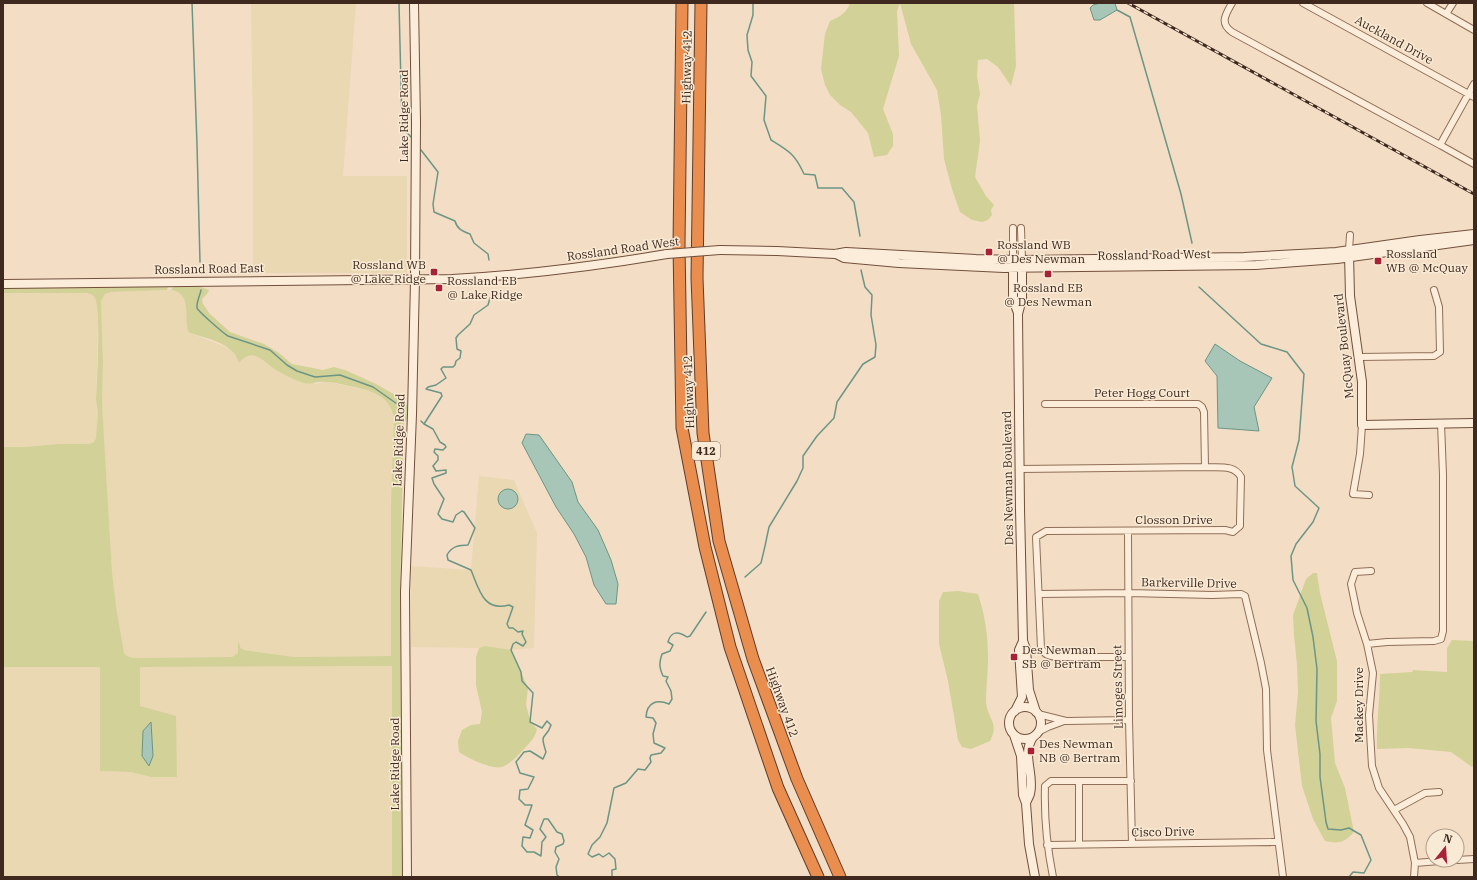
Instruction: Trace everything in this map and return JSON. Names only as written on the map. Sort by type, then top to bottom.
[{"type":"highway","name":"Highway 412","points":[[682,3],[679,245],[682,428],[705,547],[730,647],[778,788],[818,877]]},
{"type":"highway","name":"Highway 412","points":[[701,3],[697,278],[703,433],[719,541],[753,659],[796,779],[840,877]]},
{"type":"main road","name":"Lake Ridge Road","points":[[407,877],[405,592],[412,414],[415,280],[416,122],[414,3]]},
{"type":"main road","name":"Rossland Road West","points":[[835,254],[844,258],[900,263],[1022,269],[1290,264],[1420,240],[1474,234]]},
{"type":"main road","name":"Rossland Road West","points":[[415,280],[511,276],[619,262],[667,254],[720,250],[835,254],[846,252],[1022,260],[1349,254],[1474,240]]},
{"type":"main road","name":"McQuay Boulevard","points":[[1349,254],[1350,296],[1362,382],[1362,425]]},
{"type":"main road","name":"Des Newman Boulevard","points":[[1013,259],[1013,299],[1018,314]]},
{"type":"main road","name":"Des Newman Boulevard","points":[[1022,260],[1022,299],[1018,314],[1023,641],[1026,649],[1029,690],[1037,713]]},
{"type":"main road","name":"Rossland Road East","points":[[3,284],[415,280]]},
{"type":"main road","points":[[1362,425],[1474,423]]},
{"type":"main road","name":"Des Newman Boulevard","points":[[1015,711],[1022,697],[1019,650],[1023,641]]},
{"type":"main road","points":[[1026,803],[1030,794],[1027,751],[1041,723],[1037,713],[1026,707],[1015,711],[1009,725],[1019,748],[1023,795],[1026,803],[1029,844],[1035,877]]},
{"type":"main road","points":[[1014,735],[1023,739],[1036,734]]},
{"type":"street","points":[[1232,3],[1225,15],[1227,28],[1474,164]]},
{"type":"street","name":"Auckland Drive","points":[[1303,3],[1471,96]]},
{"type":"street","points":[[1314,9],[1318,3]]},
{"type":"street","points":[[1427,3],[1474,30]]},
{"type":"street","points":[[1446,14],[1453,3]]},
{"type":"street","points":[[1440,145],[1471,96],[1474,84]]},
{"type":"street","name":"Des Newman Boulevard","points":[[1012,228],[1013,259]]},
{"type":"street","name":"Des Newman Boulevard","points":[[1021,228],[1022,260]]},
{"type":"street","points":[[1349,254],[1350,235]]},
{"type":"street","points":[[1359,357],[1434,356],[1440,352],[1439,307],[1434,290]]},
{"type":"street","name":"Peter Hogg Court","points":[[1045,404],[1198,404],[1202,407],[1204,412],[1205,468]]},
{"type":"street","points":[[1367,644],[1434,641],[1441,639],[1443,632],[1443,475],[1441,424]]},
{"type":"street","points":[[1362,425],[1360,454],[1353,494],[1369,495]]},
{"type":"street","name":"Closson Drive","points":[[1020,469],[1232,468],[1238,472],[1241,477],[1240,526],[1233,532],[1225,530],[1046,531],[1036,537],[1041,648],[1045,654],[1056,657],[1128,657]]},
{"type":"street","name":"Limoges Street","points":[[1128,531],[1128,657],[1132,843]]},
{"type":"street","name":"Mackey Drive","points":[[1370,571],[1355,572],[1351,584],[1357,613],[1367,644],[1373,674],[1369,715],[1372,766],[1379,788],[1410,837],[1415,863],[1414,877]]},
{"type":"street","name":"Barkerville Drive","points":[[1039,594],[1241,594],[1246,596],[1266,689],[1267,750],[1283,877]]},
{"type":"street","points":[[1037,713],[1066,721],[1129,720]]},
{"type":"street","points":[[1036,734],[1048,727],[1066,721]]},
{"type":"street","points":[[1053,877],[1047,845],[1044,805],[1045,786],[1051,781],[1131,781]]},
{"type":"street","points":[[1079,781],[1079,844]]},
{"type":"street","points":[[1394,810],[1425,793],[1439,792]]},
{"type":"street","name":"Cisco Drive","points":[[1047,845],[1278,842]]},
{"type":"street","points":[[1415,863],[1425,862]]},
{"type":"shaded area","points":[[251,3],[356,3],[343,176],[407,176],[407,273],[253,273]]},
{"type":"shaded area","points":[[850,3],[900,3],[897,11],[899,56],[883,109],[893,134],[893,146],[887,155],[874,157],[868,133],[851,112],[840,105],[830,95],[825,85],[821,69],[825,34],[830,21],[845,12]]},
{"type":"shaded area","points":[[900,3],[1014,3],[1016,66],[1011,86],[998,67],[987,59],[978,60],[977,76],[980,94],[977,106],[980,141],[975,177],[986,196],[994,205],[991,210],[992,215],[988,220],[982,222],[972,220],[960,212],[944,159],[941,115],[937,90],[911,44]]},
{"type":"shaded area","points":[[1100,3],[1115,3],[1117,10],[1100,20],[1094,20],[1090,8],[1093,5]]},
{"type":"shaded area","points":[[167,286],[167,290],[111,292],[105,294],[101,301],[103,363],[102,403],[112,572],[124,653],[127,656],[133,658],[232,657],[238,653],[238,642],[244,650],[294,657],[391,656],[391,500],[394,417],[388,403],[377,394],[340,384],[331,382],[304,383],[284,375],[255,356],[244,358],[239,363],[236,356],[226,346],[188,331],[185,300],[178,292],[171,290],[173,287],[199,286],[209,290],[202,299],[203,304],[210,314],[230,332],[264,344],[279,353],[292,364],[323,370],[334,367],[345,370],[376,384],[404,400],[412,414],[404,423],[400,592],[402,877],[392,877],[392,666],[140,667],[140,706],[176,716],[177,777],[151,777],[131,772],[100,771],[100,667],[3,667],[3,447],[89,444],[94,442],[96,438],[98,412],[96,400],[98,315],[95,298],[91,294],[3,293],[3,287]]},
{"type":"shaded area","points":[[171,290],[180,292],[183,296],[186,305],[187,327],[190,333],[231,349],[238,358],[239,363],[246,357],[252,356],[262,358],[269,364],[316,384],[323,382],[333,383],[374,392],[387,402],[392,409],[394,417],[391,500],[391,656],[294,657],[244,650],[238,644],[238,653],[232,657],[133,658],[124,653],[112,572],[102,403],[103,363],[101,301],[105,294],[111,292]]},
{"type":"shaded area","points":[[3,293],[81,293],[95,296],[97,302],[98,321],[96,400],[98,412],[97,432],[94,442],[89,444],[3,447]]},
{"type":"shaded area","points":[[1215,344],[1240,361],[1272,378],[1254,407],[1259,431],[1218,428],[1217,376],[1205,361]]},
{"type":"shaded area","points":[[526,434],[539,435],[572,482],[578,502],[598,530],[611,560],[618,584],[616,604],[606,604],[594,585],[586,557],[574,534],[556,507],[522,443]]},
{"type":"shaded area","points":[[479,476],[514,480],[537,533],[534,648],[511,650],[486,646],[479,648],[411,647],[411,566],[471,570]]},
{"type":"shaded area","points":[[508,489],[515,492],[518,499],[515,506],[508,509],[501,506],[498,499],[501,492]]},
{"type":"shaded area","points":[[1313,573],[1317,573],[1320,593],[1337,661],[1337,701],[1331,718],[1335,763],[1345,788],[1354,832],[1341,842],[1325,841],[1313,819],[1302,786],[1295,725],[1298,692],[1293,615],[1306,579]]},
{"type":"shaded area","points":[[958,591],[978,594],[986,626],[988,663],[986,701],[994,729],[990,741],[971,749],[962,747],[958,740],[948,681],[939,644],[939,601],[943,592]]},
{"type":"shaded area","points":[[1452,640],[1474,641],[1474,765],[1472,767],[1451,752],[1408,748],[1377,749],[1380,674],[1412,672],[1413,670],[1447,672],[1447,648]]},
{"type":"shaded area","points":[[486,646],[511,650],[528,688],[526,705],[532,724],[537,729],[534,737],[524,749],[511,762],[502,767],[487,765],[459,752],[458,741],[462,730],[471,725],[480,724],[482,712],[476,685],[476,657],[479,648]]},
{"type":"shaded area","points":[[392,666],[392,877],[3,877],[3,667],[100,667],[100,771],[131,772],[151,777],[140,706],[140,667]]},
{"type":"shaded area","points":[[151,722],[153,756],[149,766],[142,756],[143,731]]},
{"type":"waterway","points":[[192,3],[200,262]]},
{"type":"waterway","points":[[399,3],[402,127],[411,137]]},
{"type":"waterway","points":[[753,3],[753,15],[747,35],[748,50],[752,62],[751,76],[766,96],[764,120],[771,140],[794,157],[804,174],[815,175],[818,188],[842,188],[854,202],[860,236]]},
{"type":"waterway","points":[[1117,10],[1130,17],[1181,194],[1192,243]]},
{"type":"waterway","points":[[421,150],[438,172],[433,204],[434,212],[455,221],[460,229],[470,234],[474,243],[488,254],[489,260]]},
{"type":"waterway","points":[[745,577],[761,563],[769,527],[797,481],[803,468],[803,456],[817,436],[834,418],[837,402],[863,364],[875,357],[876,345],[871,315],[872,295],[865,287],[861,270]]},
{"type":"waterway","points":[[1199,287],[1261,344],[1287,352],[1304,374],[1299,440],[1292,467],[1295,486],[1319,508],[1313,522],[1296,544],[1291,556],[1293,580],[1307,608],[1313,637],[1317,669],[1316,721],[1320,754],[1320,777],[1326,822],[1328,829],[1341,830],[1349,828],[1361,835],[1371,860],[1364,873],[1353,872],[1349,877]]},
{"type":"waterway","points":[[201,290],[197,308],[228,336],[270,350],[287,365],[297,371],[315,377],[340,375],[373,387],[400,406]]},
{"type":"waterway","points":[[424,424],[442,396],[441,393],[426,389],[436,385],[446,378],[441,369],[443,367],[453,367],[456,361],[460,358],[461,351],[457,349],[456,338],[470,324],[474,315],[488,305],[490,298]]},
{"type":"waterway","points":[[421,421],[433,429],[440,442],[446,447],[443,450],[435,449],[434,452],[438,456],[438,460],[433,466],[436,471],[446,470],[446,473],[432,478],[434,484],[444,499],[438,514],[442,519],[453,522],[456,515],[462,511],[475,528],[468,545],[453,548],[447,555],[448,560],[471,570],[483,597],[488,602],[493,605],[509,605],[513,607],[507,624],[509,628],[513,628],[518,632],[523,631],[522,634],[526,642],[523,646],[516,642],[513,644],[511,650],[521,672],[522,681],[533,693],[530,722],[542,728],[547,721],[551,725],[543,738],[546,752],[543,759],[530,751],[524,752],[516,762],[520,773],[534,777],[528,789],[520,790],[519,799],[525,805],[532,805],[525,825],[533,830],[530,838],[523,837],[522,846],[527,852],[534,852],[541,856],[542,842],[546,837],[540,829],[544,819],[548,819],[557,832],[562,834],[564,841],[563,844],[556,847],[555,852],[559,859],[556,867],[557,875],[560,877]]},
{"type":"waterway","points":[[612,877],[612,870],[616,869],[615,859],[609,853],[603,857],[599,854],[592,857],[588,854],[592,845],[600,837],[607,823],[614,788],[626,783],[638,769],[645,770],[651,762],[651,755],[661,753],[665,748],[654,743],[653,734],[656,723],[653,718],[646,717],[648,708],[653,703],[660,702],[669,704],[672,699],[671,691],[666,681],[668,677],[663,676],[661,670],[661,657],[662,654],[670,651],[673,645],[668,642],[669,638],[675,633],[687,637],[690,636],[706,612]]},
{"type":"railway","points":[[1128,3],[1474,194]]},
{"type":"place","name":"Rossland WB @ Des Newman","points":[[989,252]]},
{"type":"place","name":"Rossland WB @ McQuay","points":[[1378,261]]},
{"type":"place","name":"Rossland WB @ Lake Ridge","points":[[434,272]]},
{"type":"place","name":"Rossland EB @ Des Newman","points":[[1048,274]]},
{"type":"place","name":"Rossland EB @ Lake Ridge","points":[[439,288]]},
{"type":"place","name":"Des Newman SB @ Bertram","points":[[1014,657]]},
{"type":"place","name":"Des Newman NB @ Bertram","points":[[1031,751]]}]
